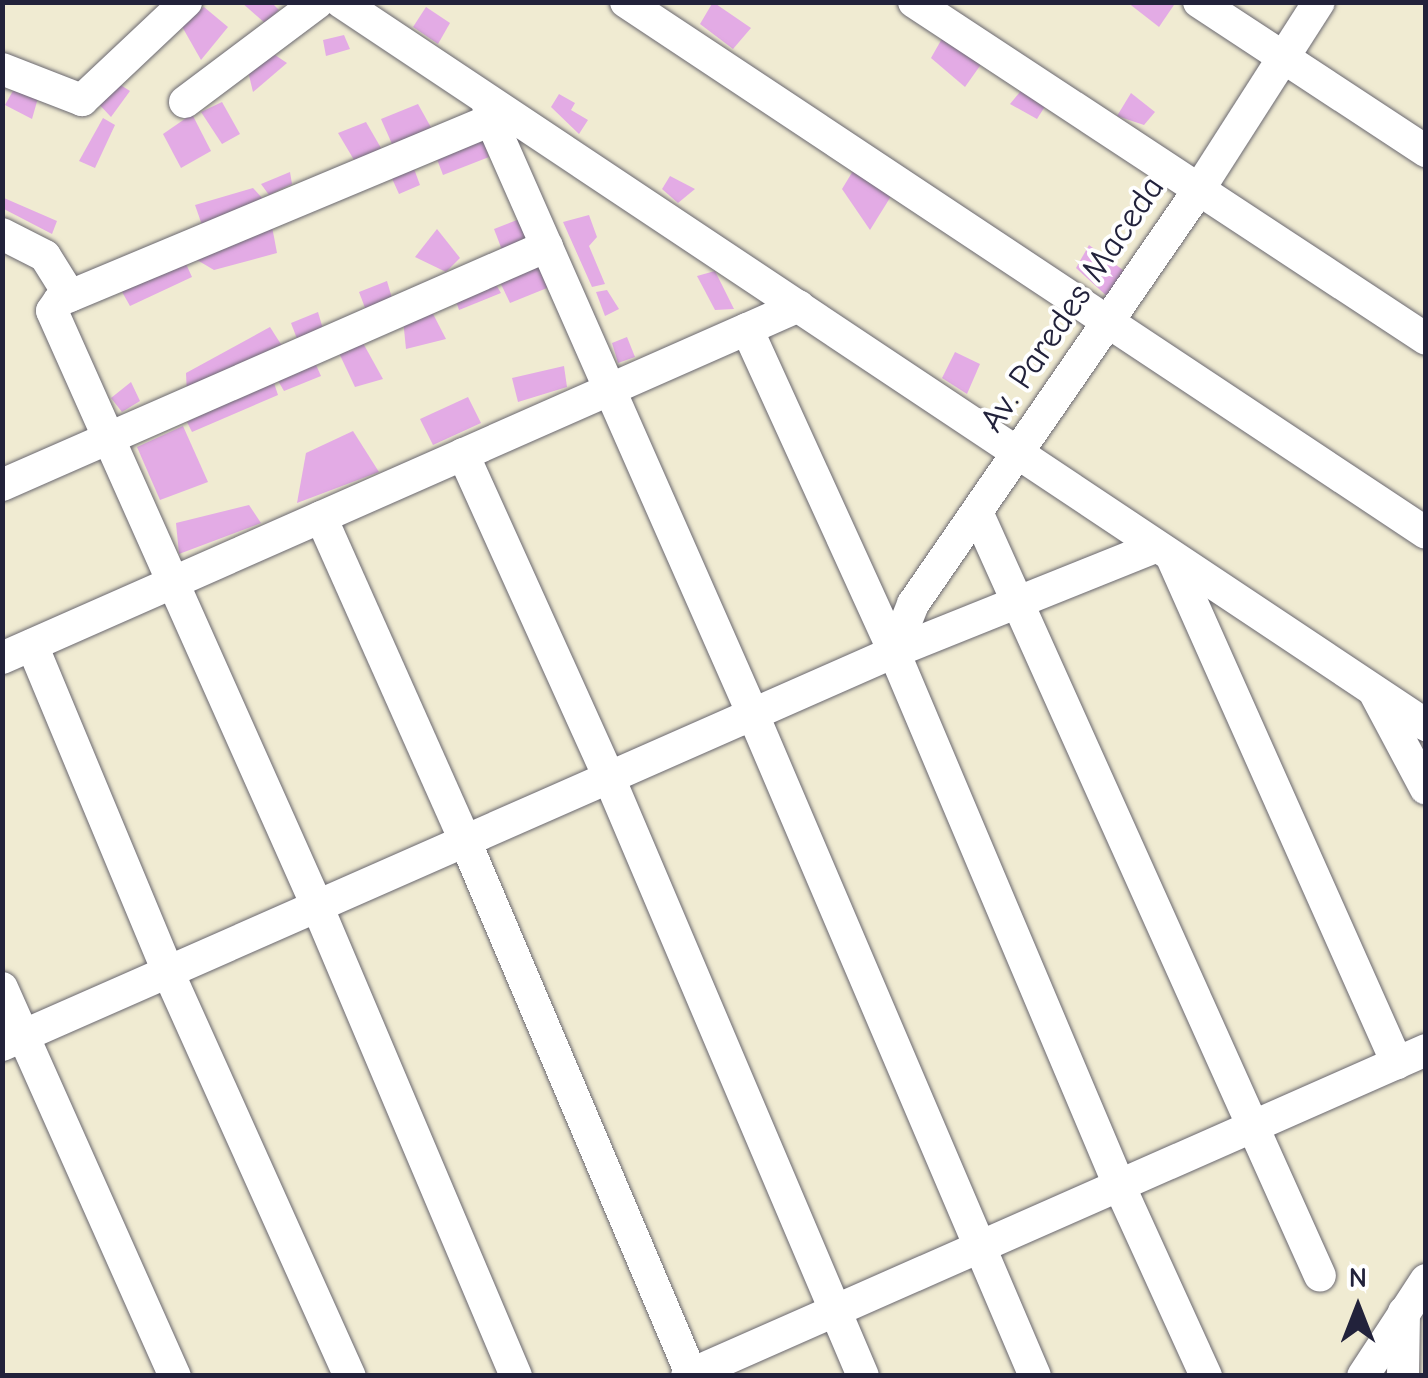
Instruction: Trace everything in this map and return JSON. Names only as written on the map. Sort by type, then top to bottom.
[{"type":"street","points":[[2,69],[82,100],[186,2]]},
{"type":"street","points":[[185,102],[318,2]]},
{"type":"street","points":[[341,2],[489,110],[798,306],[1426,725]]},
{"type":"street","points":[[626,2],[1426,534]]},
{"type":"street","points":[[914,2],[1426,339]]},
{"type":"street","points":[[1198,2],[1426,151]]},
{"type":"street","name":"Av. Paredes Maceda","points":[[894,652],[913,604],[1198,191],[1319,2]]},
{"type":"street","points":[[489,110],[1036,1376]]},
{"type":"street","points":[[489,110],[58,301],[52,311],[318,908],[516,1376]]},
{"type":"street","points":[[2,234],[45,256],[70,296]]},
{"type":"street","points":[[2,485],[547,246]]},
{"type":"street","points":[[350,1376],[169,974],[17,652],[798,306]]},
{"type":"street","points":[[747,329],[894,652],[1119,1185],[1206,1376]]},
{"type":"street","points":[[463,454],[610,780],[864,1376]]},
{"type":"street","points":[[977,512],[1320,1276]]},
{"type":"street","points":[[321,517],[466,844],[690,1375],[1411,1056],[1164,553]]},
{"type":"street","points":[[14,1041],[894,652],[1018,603],[1164,553]]},
{"type":"street","points":[[1373,689],[1426,789]]},
{"type":"street","points":[[2,988],[14,1041],[175,1376]]},
{"type":"street","points":[[1363,1376],[1426,1280]]},
{"type":"street","points":[[1404,1312],[1404,1376]]},
{"type":"building","points":[[241,2],[271,2],[279,10],[265,23]]},
{"type":"building","points":[[713,2],[751,28],[733,49],[700,24]]},
{"type":"building","points":[[1127,2],[1176,2],[1159,27]]},
{"type":"building","points":[[204,7],[228,27],[201,60],[180,23]]},
{"type":"building","points":[[426,7],[450,23],[438,44],[413,27]]},
{"type":"building","points":[[344,35],[350,49],[326,56],[323,40]]},
{"type":"building","points":[[944,35],[982,63],[965,87],[931,58]]},
{"type":"building","points":[[275,55],[287,63],[253,92],[247,67]]},
{"type":"building","points":[[119,84],[130,91],[111,117],[95,100]]},
{"type":"building","points":[[1024,87],[1049,100],[1037,119],[1010,104]]},
{"type":"building","points":[[14,89],[38,98],[32,119],[5,105]]},
{"type":"building","points":[[1131,93],[1155,112],[1144,125],[1117,116]]},
{"type":"building","points":[[559,94],[575,103],[571,110],[588,120],[579,134],[551,107]]},
{"type":"building","points":[[222,102],[240,134],[222,144],[201,112]]},
{"type":"building","points":[[418,104],[433,131],[392,144],[381,119]]},
{"type":"building","points":[[192,114],[211,151],[181,168],[163,134]]},
{"type":"building","points":[[103,118],[115,125],[95,168],[79,161]]},
{"type":"building","points":[[366,122],[381,148],[360,170],[338,133]]},
{"type":"building","points":[[481,134],[489,157],[443,175],[435,154]]},
{"type":"building","points":[[410,158],[420,185],[399,194],[390,174]]},
{"type":"building","points":[[856,166],[893,193],[870,230],[842,189]]},
{"type":"building","points":[[290,172],[292,184],[269,195],[261,184]]},
{"type":"building","points":[[670,176],[695,189],[678,203],[662,189]]},
{"type":"building","points":[[253,188],[263,199],[202,225],[195,205]]},
{"type":"building","points":[[4,198],[57,221],[52,234],[2,208]]},
{"type":"building","points":[[589,215],[597,237],[589,246],[605,284],[592,287],[563,222]]},
{"type":"building","points":[[270,216],[277,253],[214,270],[192,257]]},
{"type":"building","points":[[522,218],[529,241],[502,250],[494,229]]},
{"type":"building","points":[[437,229],[460,258],[446,272],[415,257]]},
{"type":"building","points":[[1089,245],[1127,273],[1110,299],[1076,268]]},
{"type":"building","points":[[539,263],[552,286],[510,303],[499,280]]},
{"type":"building","points":[[186,264],[192,277],[130,306],[121,290]]},
{"type":"building","points":[[715,271],[734,309],[715,310],[697,276]]},
{"type":"building","points":[[387,281],[394,305],[367,313],[359,292]]},
{"type":"building","points":[[495,283],[501,293],[459,310],[455,298]]},
{"type":"building","points":[[607,290],[619,309],[605,316],[596,292]]},
{"type":"building","points":[[430,308],[446,339],[406,349],[403,319]]},
{"type":"building","points":[[318,312],[325,336],[299,344],[291,323]]},
{"type":"building","points":[[270,327],[284,349],[187,395],[186,373]]},
{"type":"building","points":[[627,337],[635,357],[618,363],[612,343]]},
{"type":"building","points":[[363,343],[383,379],[355,387],[339,353]]},
{"type":"building","points":[[955,352],[980,364],[967,394],[942,378]]},
{"type":"building","points":[[316,365],[321,376],[284,391],[277,379]]},
{"type":"building","points":[[564,366],[567,387],[518,402],[512,378]]},
{"type":"building","points":[[273,380],[278,395],[192,432],[187,422]]},
{"type":"building","points":[[131,382],[140,401],[122,412],[111,398]]},
{"type":"building","points":[[468,397],[481,423],[433,445],[420,419]]},
{"type":"building","points":[[183,426],[208,482],[160,500],[137,447]]},
{"type":"building","points":[[353,431],[379,472],[297,503],[306,453]]},
{"type":"building","points":[[249,505],[261,523],[179,554],[176,523]]}]
